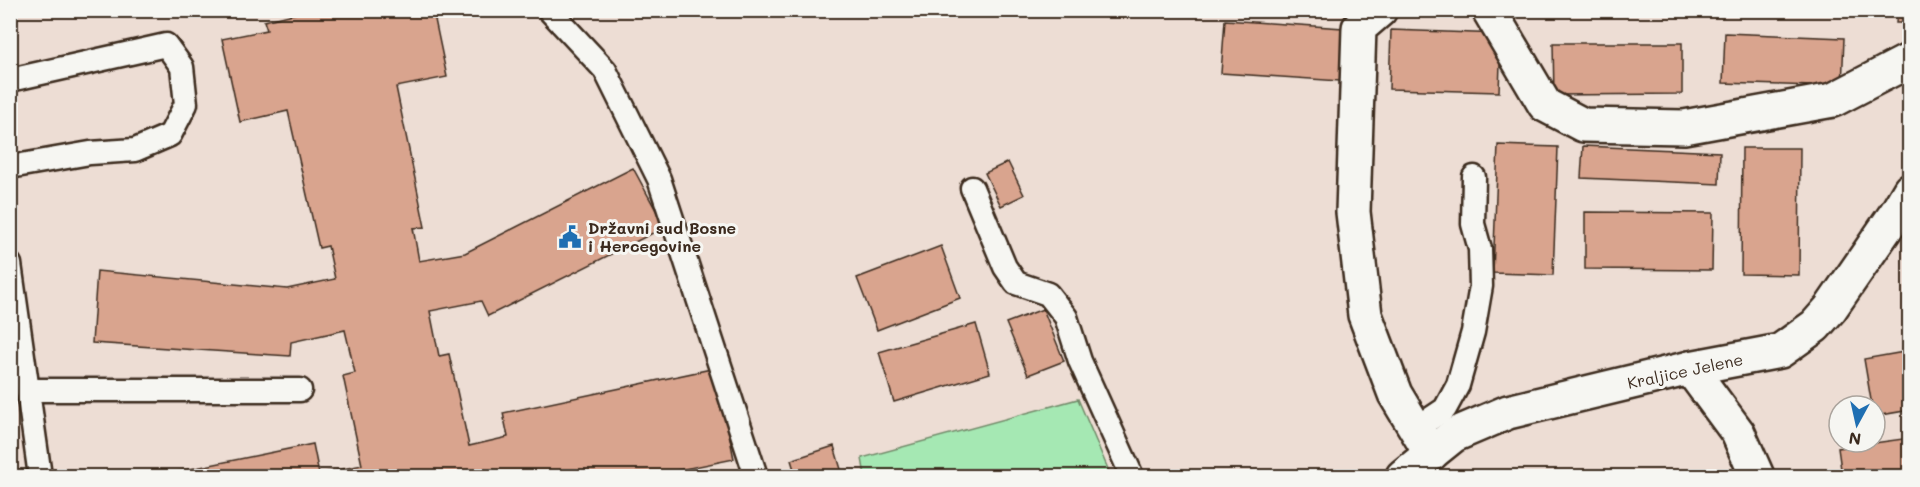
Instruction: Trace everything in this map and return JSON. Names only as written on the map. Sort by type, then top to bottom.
[{"type":"street","points":[[1380,10],[1359,28],[1353,212],[1365,315],[1395,394],[1423,442]]},
{"type":"street","points":[[1489,10],[1545,105],[1583,125],[1684,127],[1833,100],[1910,60]]},
{"type":"street","name":"Kraljice Jelene","points":[[1403,477],[1423,442],[1454,435],[1508,412],[1690,368],[1780,351],[1815,326],[1846,287],[1898,212],[1910,190]]},
{"type":"street","points":[[1690,368],[1738,433],[1757,477]]},
{"type":"lane","points":[[549,10],[604,70],[659,179],[756,477]]},
{"type":"lane","points":[[10,80],[166,45],[182,67],[186,104],[170,135],[135,150],[90,153],[10,167]]},
{"type":"lane","points":[[1423,442],[1445,410],[1458,385],[1473,332],[1481,286],[1480,249],[1473,224],[1474,177]]},
{"type":"lane","points":[[972,188],[1005,267],[1016,283],[1048,294],[1066,317],[1080,362],[1132,477]]},
{"type":"lane","points":[[10,264],[40,477]]},
{"type":"lane","points":[[28,390],[300,390]]},
{"type":"green space","points":[[1078,399],[1111,476],[865,476],[862,458]]},
{"type":"building","name":"Državni sud Bosne i Hercegovine","points":[[310,10],[433,10],[447,77],[396,87],[425,227],[413,228],[419,261],[465,253],[633,168],[665,227],[488,316],[481,301],[430,311],[439,356],[449,354],[469,446],[508,437],[503,413],[716,368],[734,459],[650,476],[156,476],[313,444],[319,474],[362,465],[343,376],[355,373],[345,330],[291,342],[290,356],[92,343],[97,271],[287,289],[335,279],[328,246],[319,248],[288,111],[240,122],[222,39],[267,30],[264,21]]},
{"type":"building","points":[[1897,10],[1910,10],[1910,23],[1896,23]]},
{"type":"building","points":[[1225,20],[1343,28],[1340,81],[1221,73]]},
{"type":"building","points":[[1391,30],[1501,34],[1499,92],[1389,89]]},
{"type":"building","points":[[1725,33],[1844,38],[1842,87],[1723,83]]},
{"type":"building","points":[[1553,43],[1682,43],[1682,94],[1554,95]]},
{"type":"building","points":[[1498,145],[1558,147],[1553,275],[1493,273]]},
{"type":"building","points":[[1583,146],[1720,152],[1719,184],[1581,178]]},
{"type":"building","points":[[1742,148],[1800,148],[1799,275],[1741,274]]},
{"type":"building","points":[[1008,162],[1024,195],[1001,206],[985,173]]},
{"type":"building","points":[[1585,212],[1713,213],[1712,270],[1585,269]]},
{"type":"building","points":[[941,246],[960,298],[877,330],[857,278]]},
{"type":"building","points":[[1043,309],[1064,361],[1028,375],[1006,323]]},
{"type":"building","points":[[976,324],[990,373],[894,402],[879,352]]},
{"type":"building","points":[[1910,351],[1910,410],[1887,414],[1887,394],[1870,394],[1864,359]]},
{"type":"building","points":[[1910,438],[1910,476],[1842,476],[1839,454],[1887,454],[1887,441]]},
{"type":"building","points":[[834,446],[843,476],[796,476],[791,460]]},
{"type":"place","name":"Državni sud Bosne i Hercegovine","points":[[570,237]]}]
